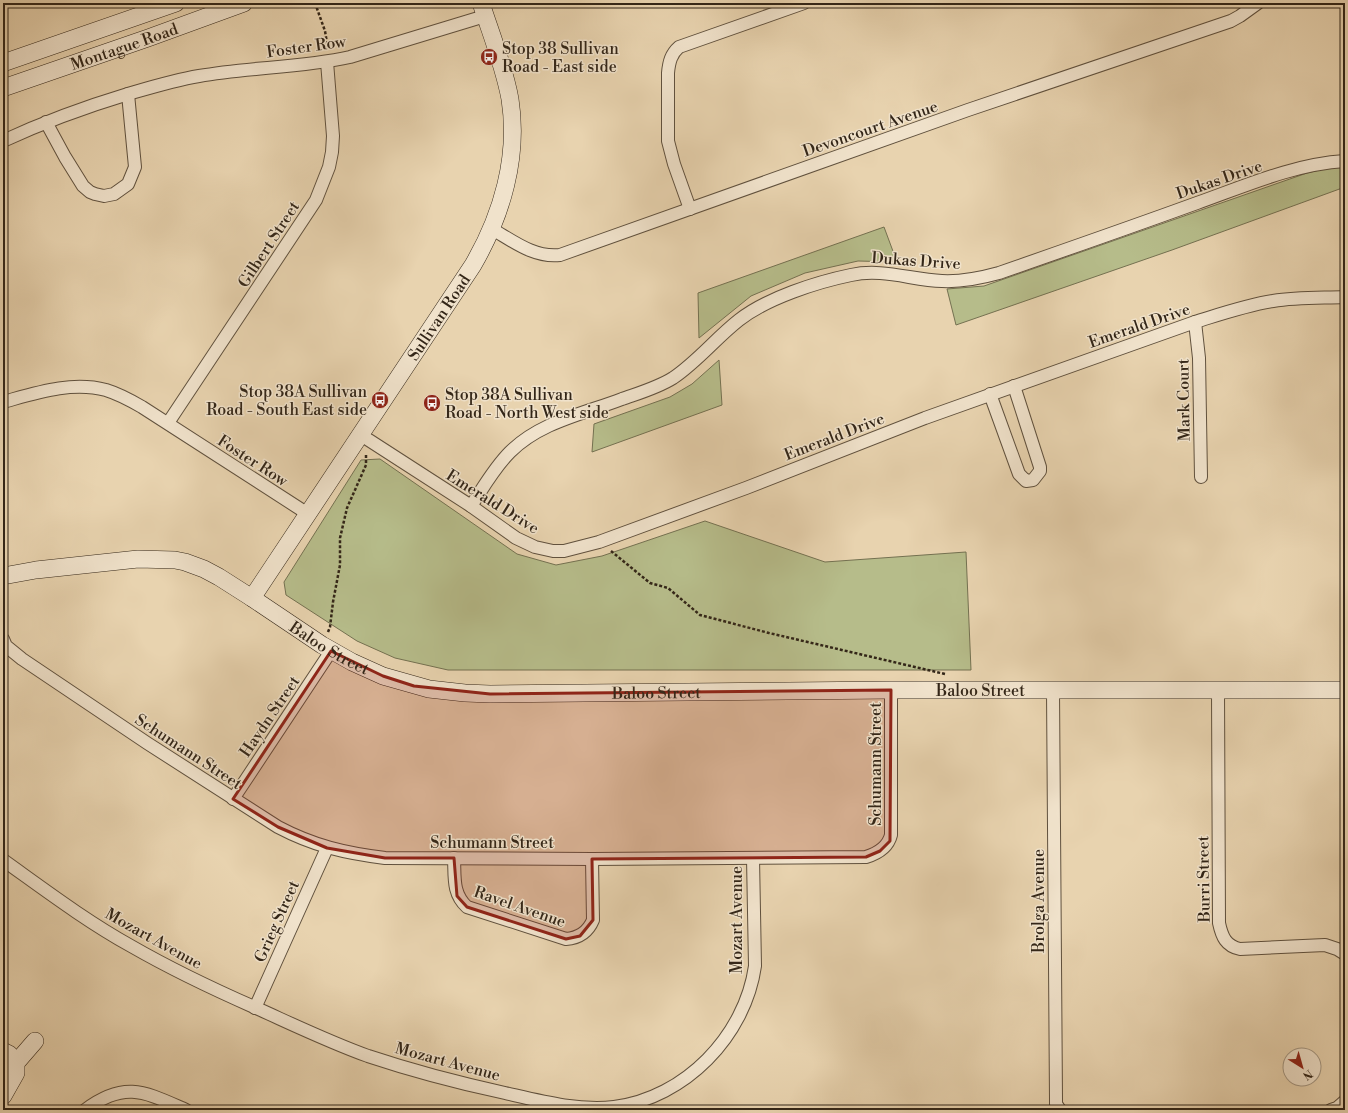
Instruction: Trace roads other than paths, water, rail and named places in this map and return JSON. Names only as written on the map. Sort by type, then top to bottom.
[{"type":"street","name":"Montague Road","points":[[3,63],[176,3]]},
{"type":"street","name":"Montague Road","points":[[3,88],[244,3]]},
{"type":"street","points":[[690,209],[674,164],[668,141],[668,73],[669,63],[672,56],[679,47],[804,3]]},
{"type":"street","name":"Devoncourt Avenue","points":[[492,229],[530,250],[542,254],[556,255],[577,249],[968,110],[1231,21],[1258,3]]},
{"type":"street","name":"Foster Row","points":[[3,141],[77,110],[164,83],[201,75],[357,55],[483,9]]},
{"type":"street","name":"Sullivan Road","points":[[252,598],[473,265],[492,229],[507,184],[512,143],[512,129],[507,86],[483,9]]},
{"type":"street","name":"Gilbert Street","points":[[168,423],[316,200],[329,167],[332,152],[333,136],[328,58]]},
{"type":"street","points":[[46,122],[59,148],[83,186],[95,194],[104,196],[114,194],[128,184],[135,167],[128,94]]},
{"type":"street","name":"Dukas Drive","points":[[471,506],[502,461],[510,452],[530,436],[549,425],[663,384],[684,370],[738,321],[763,305],[785,295],[863,272],[942,281],[970,280],[984,277],[1115,233],[1267,178],[1317,164],[1345,160]]},
{"type":"street","name":"Emerald Drive","points":[[361,435],[471,506],[516,538],[536,547],[553,551],[564,551],[600,542],[746,488],[925,418],[1195,322],[1264,302],[1293,298],[1345,297]]},
{"type":"street","name":"Mark Court","points":[[1195,322],[1199,358],[1201,477]]},
{"type":"street","points":[[990,394],[1019,474],[1026,481],[1033,480],[1040,471],[1040,467],[1014,386]]},
{"type":"street","name":"Foster Row","points":[[3,402],[51,389],[67,388],[93,388],[105,390],[125,397],[168,423],[308,514]]},
{"type":"street","name":"Baloo Street","points":[[3,576],[36,570],[138,559],[175,560],[185,562],[204,569],[219,577],[327,648],[369,670],[397,681],[429,689],[465,694],[891,690],[1345,690]]},
{"type":"street","name":"Schumann Street","points":[[4,645],[73,694],[283,830],[327,848],[384,858],[592,859],[866,857],[874,855],[886,846],[890,841],[891,835],[891,690]]},
{"type":"street","name":"Haydn Street","points":[[233,799],[327,648]]},
{"type":"street","name":"Brolga Avenue","points":[[1053,691],[1056,1104],[1060,1110]]},
{"type":"street","name":"Burri Street","points":[[1218,691],[1219,923],[1223,937],[1228,944],[1234,948],[1240,949],[1325,946],[1337,949],[1345,954]]},
{"type":"street","name":"Grieg Street","points":[[255,1008],[327,848]]},
{"type":"street","name":"Ravel Avenue","points":[[454,858],[455,888],[457,896],[467,907],[566,939],[580,936],[590,926],[593,920],[592,859]]},
{"type":"street","name":"Mozart Avenue","points":[[3,860],[84,917],[118,938],[197,980],[300,1028],[368,1055],[456,1082],[572,1107],[600,1108],[628,1104],[661,1093],[694,1071],[721,1045],[730,1032],[749,991],[753,980],[755,966],[752,858]]},
{"type":"street","points":[[16,1063],[35,1041]]},
{"type":"street","points":[[3,1050],[9,1054],[16,1063],[16,1074],[3,1096]]},
{"type":"street","points":[[85,1110],[105,1097],[127,1091],[147,1093],[186,1110]]},
{"type":"street","points":[[1331,1110],[1337,1108],[1345,1101]]},
{"type":"place","name":"Stop 38 Sullivan Road - East side","points":[[489,57]]},
{"type":"place","name":"Stop 38A Sullivan Road - South East side","points":[[380,400]]},
{"type":"place","name":"Stop 38A Sullivan Road - North West side","points":[[432,403]]}]
